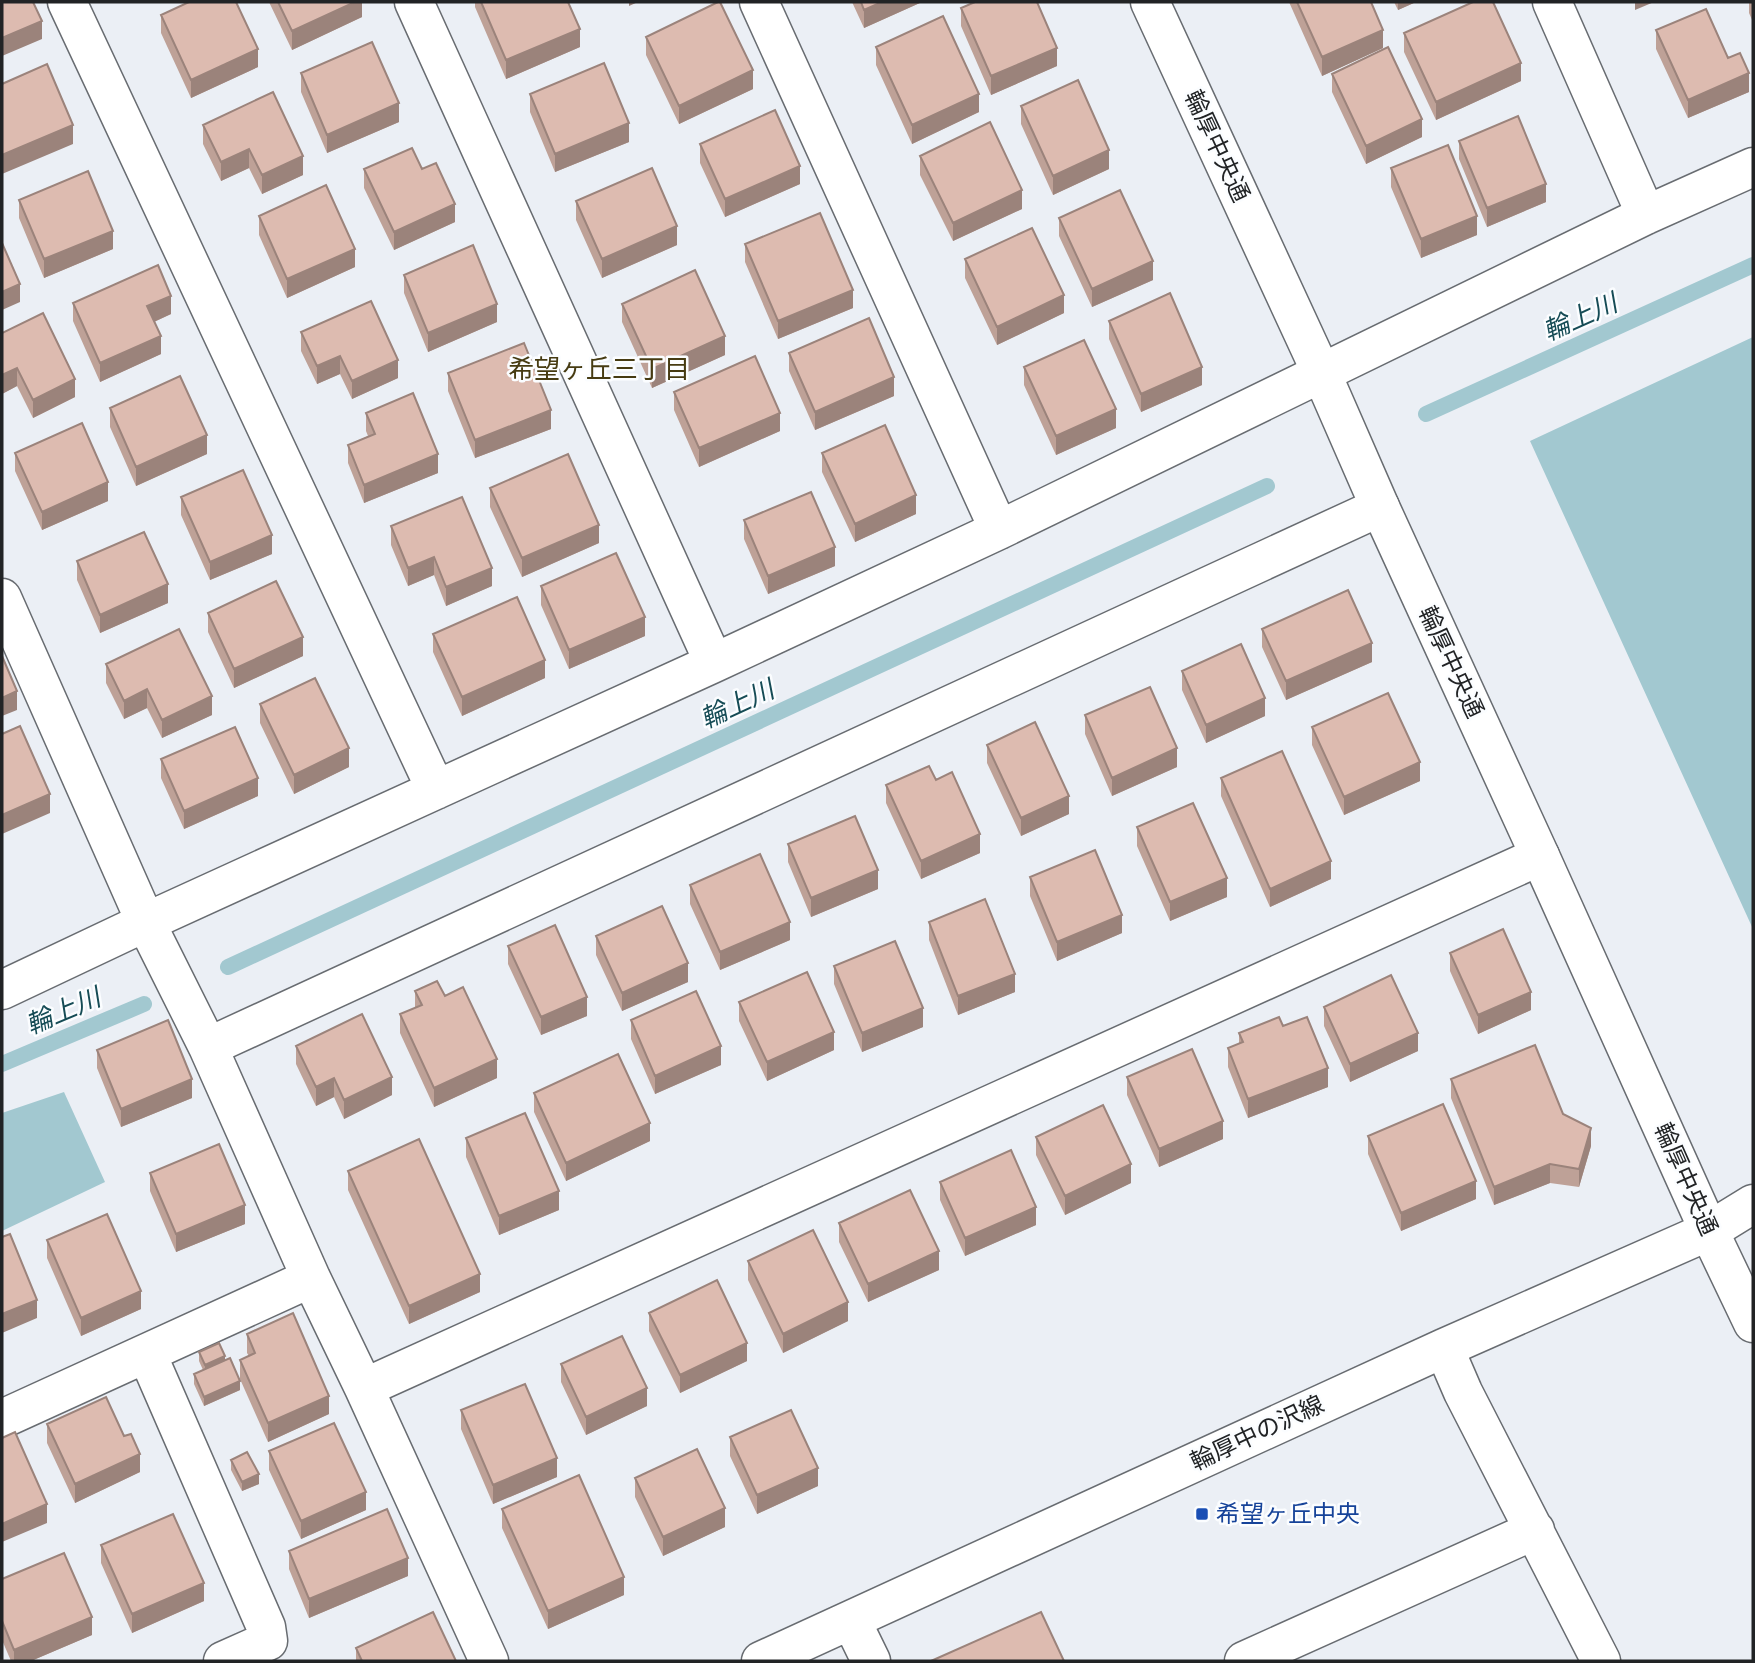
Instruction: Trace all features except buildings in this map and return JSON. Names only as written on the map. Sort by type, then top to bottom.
[{"type":"street","points":[[67,2],[436,790]]},
{"type":"street","points":[[414,2],[714,663]]},
{"type":"street","points":[[760,2],[999,530]]},
{"type":"street","name":"輪厚中央通","points":[[1150,2],[1753,1323]]},
{"type":"street","points":[[1552,2],[1646,215]]},
{"type":"street","points":[[2,990],[999,530],[1646,215],[1753,167]]},
{"type":"street","points":[[208,1047],[1380,507]]},
{"type":"street","points":[[2,598],[146,923],[208,1047],[311,1278],[489,1661]]},
{"type":"street","points":[[364,1388],[1541,856]]},
{"type":"street","name":"輪厚中の沢線","points":[[761,1661],[1444,1348],[1709,1231],[1753,1204]]},
{"type":"street","points":[[2,1419],[311,1278]]},
{"type":"street","points":[[1444,1348],[1463,1392],[1601,1661]]},
{"type":"street","points":[[147,1354],[266,1627],[268,1641],[223,1661]]},
{"type":"street","points":[[1244,1661],[1535,1530]]},
{"type":"street","points":[[852,1620],[871,1661]]},
{"type":"water","points":[[1753,337],[1753,929],[1530,441]]},
{"type":"water","points":[[64,1092],[105,1182],[2,1231],[2,1113]]},
{"type":"waterway","name":"輪上川","points":[[1426,414],[1753,265]]},
{"type":"waterway","name":"輪上川","points":[[228,967],[1267,486]]},
{"type":"waterway","name":"輪上川","points":[[2,1064],[144,1004]]},
{"type":"place","name":"希望ヶ丘中央","points":[[1202,1514]]},
{"type":"district","name":"希望ヶ丘三丁目","points":[[599,369]]}]
